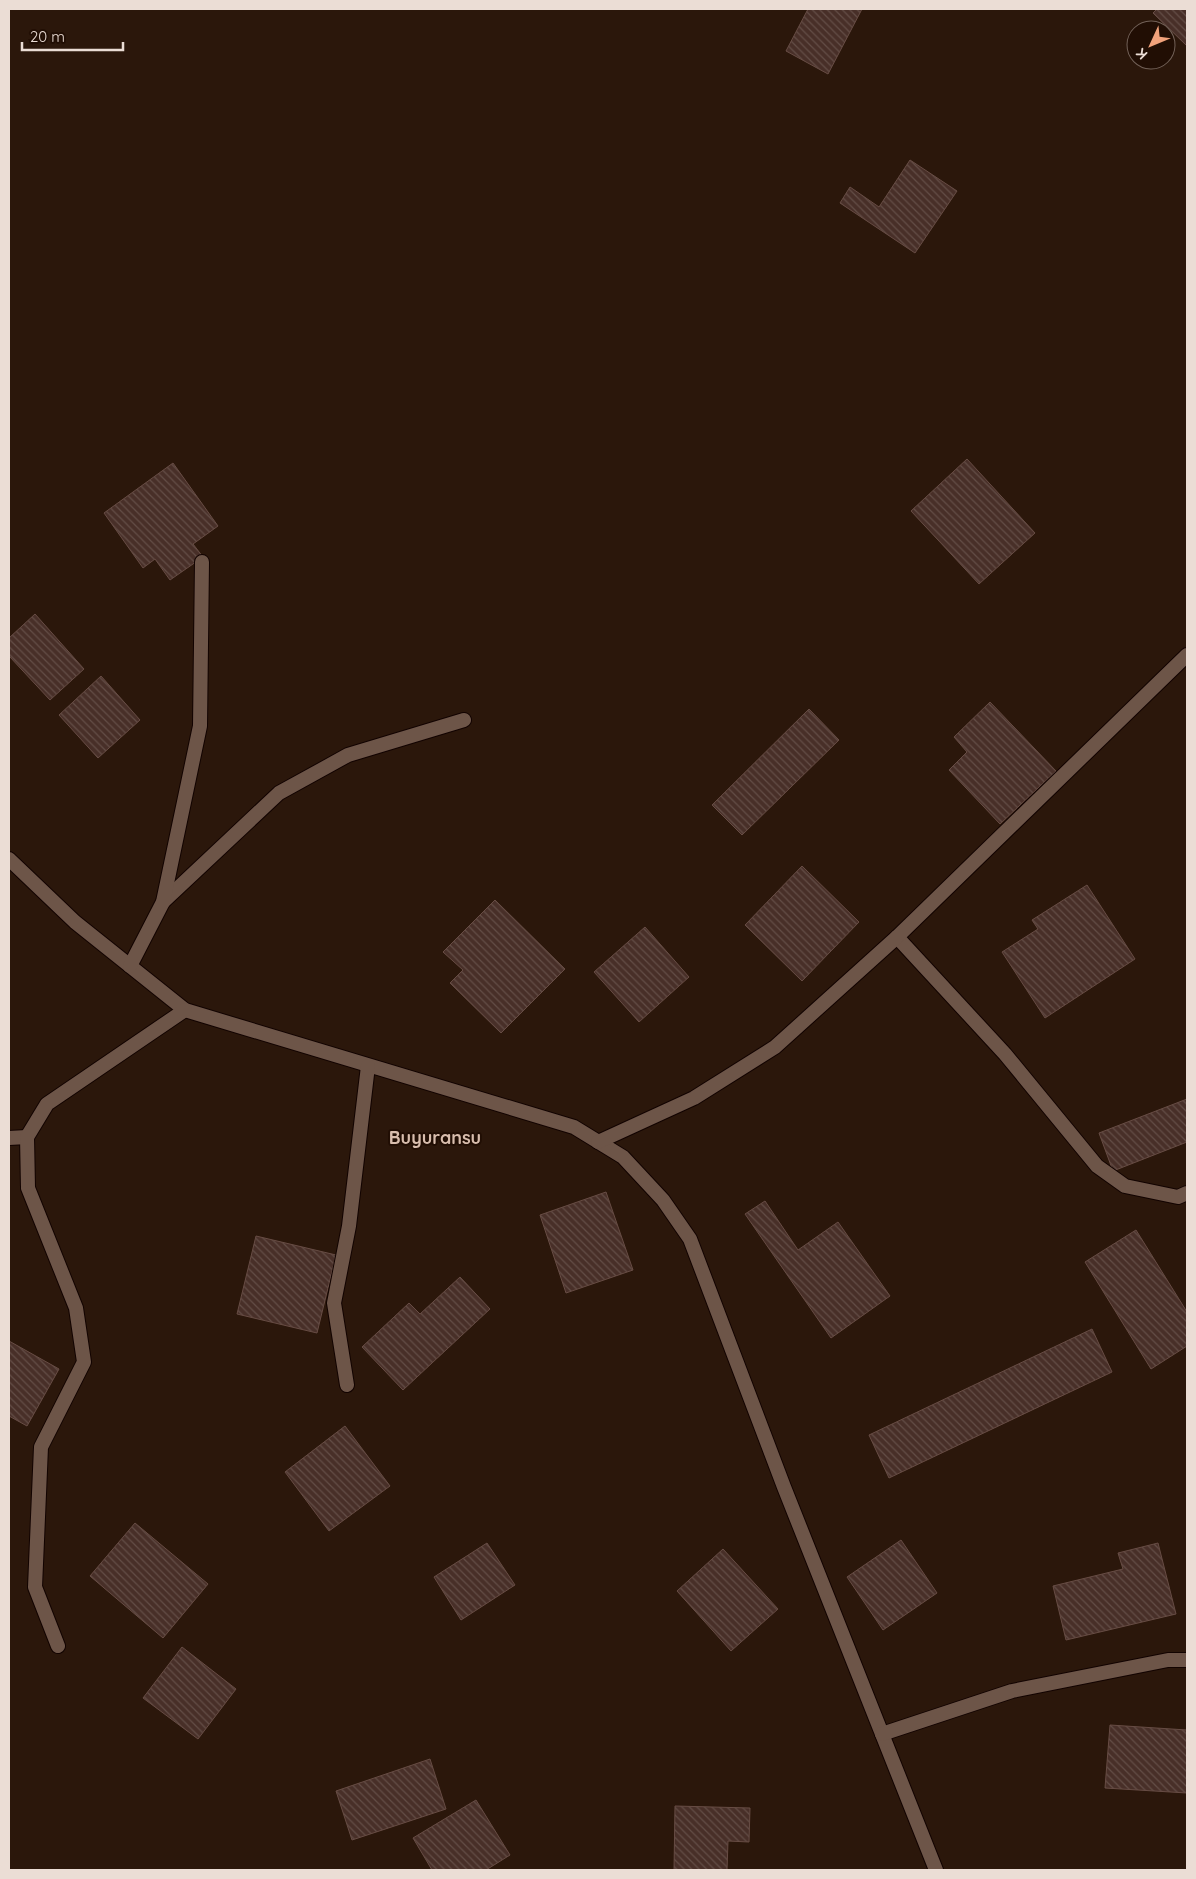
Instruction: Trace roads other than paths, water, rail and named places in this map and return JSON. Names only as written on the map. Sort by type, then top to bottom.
[{"type":"street","points":[[130,966],[163,902],[200,726],[202,562]]},
{"type":"street","points":[[598,1142],[694,1098],[774,1047],[897,936],[1187,655]]},
{"type":"street","points":[[163,902],[279,793],[348,755],[464,720]]},
{"type":"street","points":[[9,859],[75,922],[185,1010],[574,1127],[623,1157],[663,1200],[690,1239],[784,1487],[936,1870]]},
{"type":"street","points":[[897,936],[1006,1054],[1097,1166],[1125,1186],[1178,1197],[1187,1193]]},
{"type":"street","points":[[58,1646],[35,1587],[40,1447],[84,1362],[76,1308],[28,1188],[27,1137],[47,1104],[185,1010]]},
{"type":"street","points":[[347,1385],[334,1303],[349,1226],[368,1066]]},
{"type":"street","points":[[9,1138],[27,1137]]},
{"type":"street","points":[[882,1734],[1012,1691],[1168,1660],[1187,1660]]},
{"type":"district","name":"Buyuransu","points":[[435,1138]]}]
